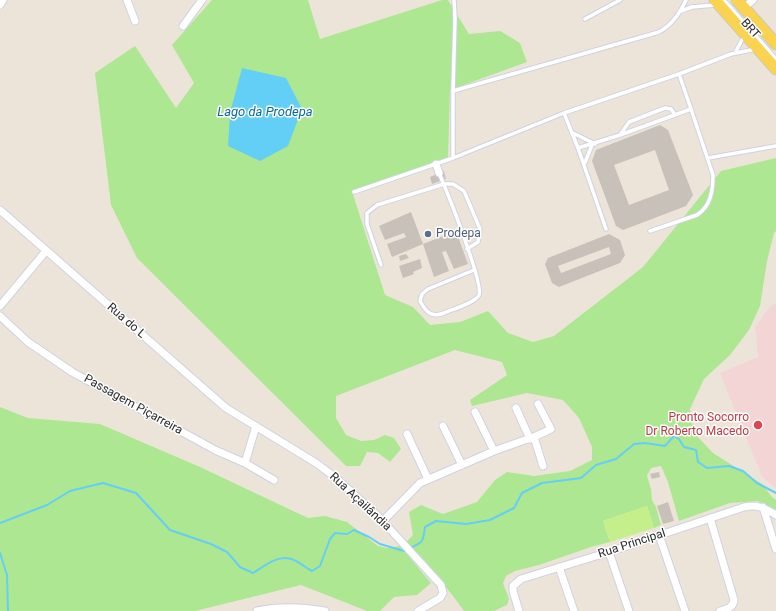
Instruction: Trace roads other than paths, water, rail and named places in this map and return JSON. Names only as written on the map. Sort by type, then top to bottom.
[{"type":"main road","points":[[720,2],[745,34],[776,69]]},
{"type":"main road","points":[[740,4],[776,44]]},
{"type":"street","points":[[0,5],[3,0]]},
{"type":"street","points":[[127,0],[135,21]]},
{"type":"street","points":[[183,26],[202,0]]},
{"type":"street","points":[[740,4],[753,0]]},
{"type":"street","points":[[436,164],[439,173]]},
{"type":"street","name":"Rua do L","points":[[0,210],[226,408],[256,426]]},
{"type":"street","points":[[0,306],[46,251]]},
{"type":"street","name":"Passagem Piçarreira","points":[[0,316],[28,342],[72,372],[215,450],[245,463],[274,480]]},
{"type":"street","points":[[382,522],[420,483],[462,464],[532,438],[551,429],[538,404]]},
{"type":"street","points":[[516,408],[532,438],[543,466]]},
{"type":"street","points":[[476,412],[494,451]]},
{"type":"street","points":[[245,463],[256,426]]},
{"type":"street","name":"Rua Açailândia","points":[[256,426],[316,463],[336,478],[364,503],[441,585],[443,593],[440,598],[418,611]]},
{"type":"street","points":[[443,426],[462,464]]},
{"type":"street","points":[[407,434],[428,479]]},
{"type":"street","name":"Rua Principal","points":[[519,611],[513,586],[521,579],[609,552],[751,505],[763,507]]},
{"type":"street","points":[[763,507],[776,515]]},
{"type":"street","points":[[763,507],[776,549]]},
{"type":"street","points":[[710,518],[734,600],[729,608],[720,611]]},
{"type":"street","points":[[659,535],[685,611]]},
{"type":"street","points":[[609,552],[629,611]]},
{"type":"street","points":[[559,567],[574,611]]},
{"type":"street","points":[[257,611],[271,608],[291,607],[325,611]]},
{"type":"lane","points":[[453,158],[454,0]]},
{"type":"lane","points":[[585,19],[620,0]]},
{"type":"lane","points":[[453,91],[660,32],[666,29],[681,11],[686,0]]},
{"type":"lane","points":[[681,11],[692,7],[720,2]]},
{"type":"lane","name":"BRT","points":[[720,2],[776,59]]},
{"type":"lane","points":[[735,53],[745,34]]},
{"type":"lane","points":[[354,192],[453,158],[564,112],[679,74],[735,53],[757,48]]},
{"type":"lane","points":[[650,231],[702,212],[711,196],[713,186],[713,175],[708,158],[679,74]]},
{"type":"lane","points":[[620,135],[628,122],[665,108],[671,109],[675,115]]},
{"type":"lane","points":[[578,148],[594,144],[691,109]]},
{"type":"lane","points":[[564,112],[606,229]]},
{"type":"lane","points":[[573,134],[594,144]]},
{"type":"lane","points":[[584,165],[594,144]]},
{"type":"lane","points":[[708,158],[776,146]]},
{"type":"lane","points":[[439,173],[479,283],[480,294],[476,300],[439,314],[431,314],[425,310],[420,301],[422,294],[428,289],[474,270]]},
{"type":"lane","points":[[381,265],[367,224],[367,213],[377,205],[444,184],[454,184],[464,192],[480,229],[478,242],[467,249]]},
{"type":"water","name":"Lago da Prodepa","points":[[242,68],[286,78],[302,109],[288,146],[260,161],[228,146],[230,113]]},
{"type":"waterway","points":[[410,548],[422,540],[425,527],[436,521],[466,524],[490,520],[514,508],[522,493],[542,483],[581,478],[596,465],[616,459],[634,444],[645,443],[665,446],[674,436],[679,439],[684,447],[696,450],[698,462],[707,468],[729,466],[743,471],[757,483],[776,493]]},
{"type":"waterway","points":[[0,523],[47,505],[70,491],[103,483],[136,493],[170,530],[211,544],[227,552],[240,567],[253,573],[268,563],[285,558],[296,561],[312,571],[320,566],[330,539],[335,533],[347,534],[354,530],[380,544],[404,551],[406,550]]},
{"type":"waterway","points":[[0,553],[7,575],[8,611]]},
{"type":"place","name":"Prodepa","points":[[428,234]]},
{"type":"place","name":"Pronto Socorro Dr Roberto Macedo","points":[[758,425]]}]
